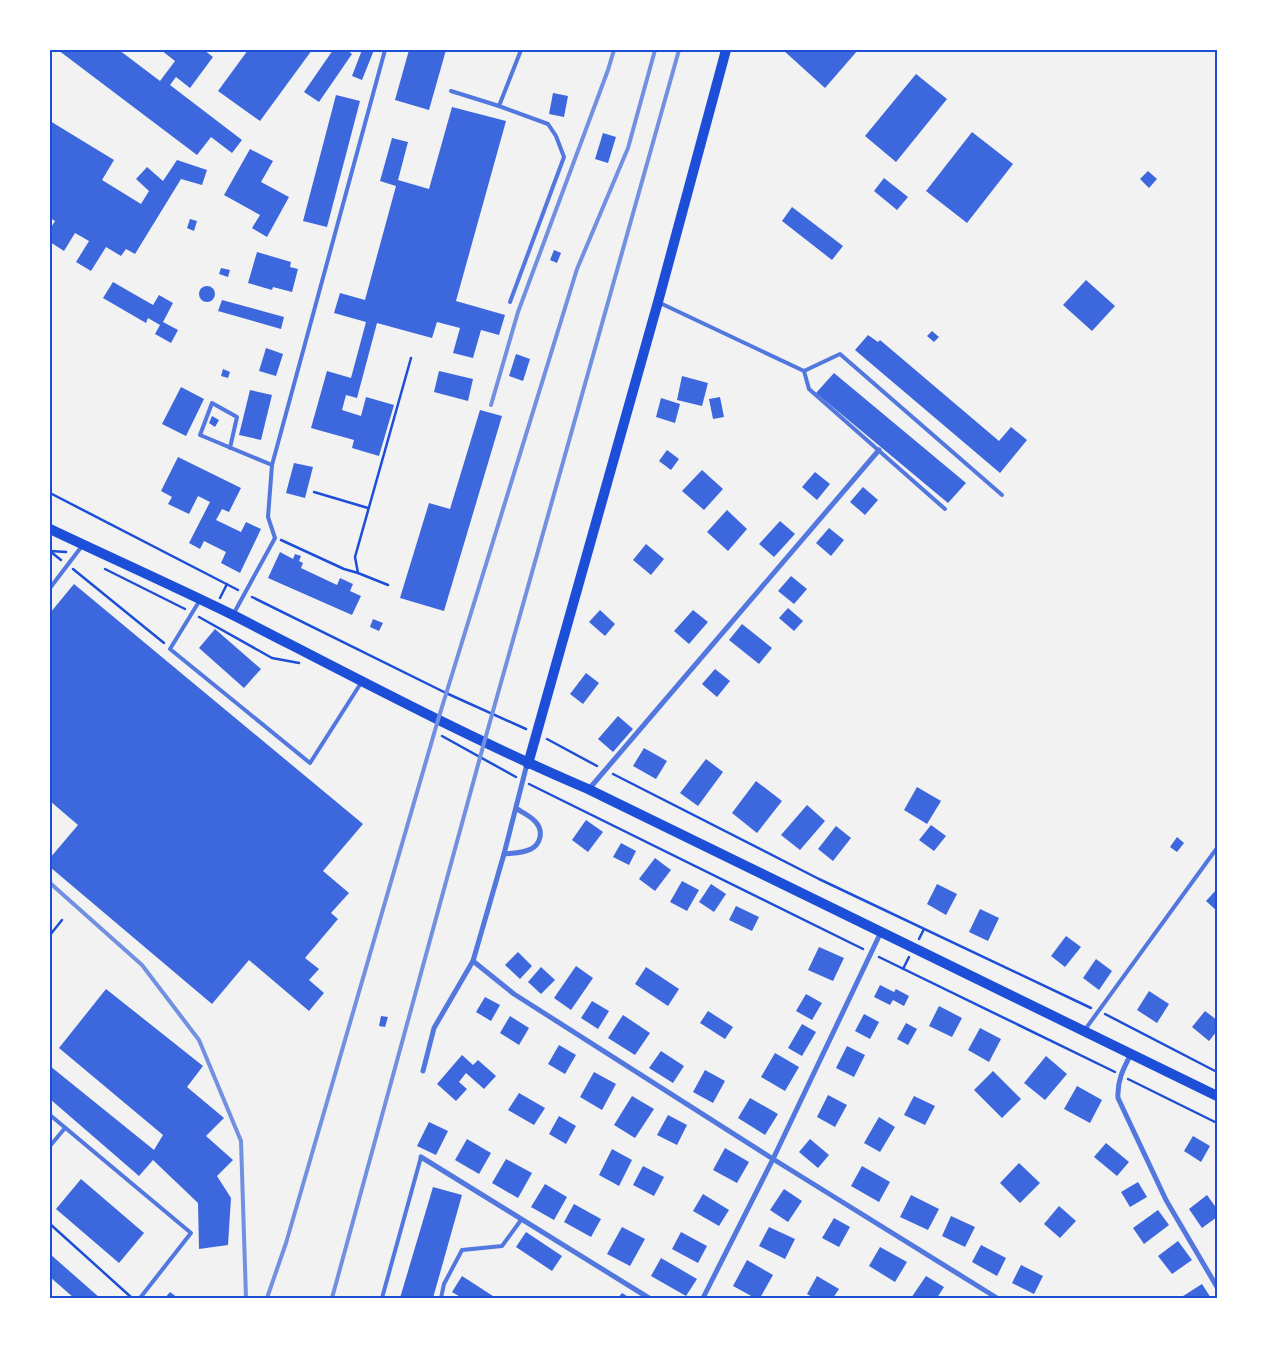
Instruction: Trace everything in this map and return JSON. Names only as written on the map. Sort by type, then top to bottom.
[{"type":"main road","points":[[528,764],[658,302],[726,50]]},
{"type":"main road","points":[[50,529],[233,615],[528,764],[588,789],[1217,1096]]},
{"type":"street","points":[[588,789],[879,450]]},
{"type":"street","points":[[422,1071],[434,1028],[473,961],[517,809],[522,781],[528,764]]},
{"type":"street","points":[[504,854],[532,849],[539,843],[541,832],[538,824],[530,816],[517,809]]},
{"type":"street","points":[[703,1298],[773,1159],[882,931]]},
{"type":"street","points":[[473,961],[514,994],[773,1159],[997,1298]]},
{"type":"street","points":[[1131,1053],[1120,1074],[1117,1086],[1118,1098],[1166,1200],[1217,1287]]},
{"type":"street","points":[[421,1157],[649,1298]]},
{"type":"lane","points":[[233,615],[275,538],[268,517],[272,465],[385,50]]},
{"type":"lane","points":[[499,106],[521,50]]},
{"type":"lane","points":[[451,91],[548,124],[556,136],[564,157],[510,302]]},
{"type":"lane","points":[[658,302],[804,371],[810,389],[945,509]]},
{"type":"lane","points":[[804,371],[840,354],[1002,495]]},
{"type":"lane","points":[[230,448],[237,417],[212,403],[200,435],[230,448],[272,465]]},
{"type":"lane","points":[[50,588],[83,545]]},
{"type":"lane","points":[[200,600],[170,649],[310,763],[362,681]]},
{"type":"lane","points":[[1084,1031],[1217,848]]},
{"type":"lane","points":[[50,1115],[190,1233],[140,1298]]},
{"type":"lane","points":[[50,1146],[65,1128]]},
{"type":"lane","points":[[382,1298],[421,1157]]},
{"type":"lane","points":[[441,1298],[444,1284],[462,1250],[502,1246],[521,1220]]},
{"type":"path","points":[[358,573],[354,557],[411,358]]},
{"type":"path","points":[[50,492],[246,594],[446,693],[537,733],[819,880],[1099,1011],[1217,1072]]},
{"type":"path","points":[[314,492],[368,508]]},
{"type":"path","points":[[275,538],[344,569],[388,585]]},
{"type":"path","points":[[50,551],[76,554]]},
{"type":"path","points":[[50,551],[170,649]]},
{"type":"path","points":[[101,567],[192,613],[272,658],[303,664]]},
{"type":"path","points":[[435,732],[522,781],[1217,1123]]},
{"type":"path","points":[[50,935],[62,920]]},
{"type":"path","points":[[50,1224],[132,1298]]},
{"type":"building","points":[[58,50],[119,50],[160,81],[175,61],[161,50],[204,50],[213,57],[190,88],[176,77],[170,85],[242,140],[232,153],[211,137],[197,155]]},
{"type":"building","points":[[248,50],[312,50],[260,121],[218,91]]},
{"type":"building","points":[[333,50],[347,50],[352,54],[319,102],[304,92]]},
{"type":"building","points":[[362,50],[374,50],[362,80],[352,76]]},
{"type":"building","points":[[409,50],[446,50],[429,110],[395,100]]},
{"type":"building","points":[[783,50],[858,50],[825,88]]},
{"type":"building","points":[[916,74],[947,99],[896,162],[865,136]]},
{"type":"building","points":[[553,93],[568,96],[564,117],[549,114]]},
{"type":"building","points":[[336,95],[360,101],[327,227],[303,221]]},
{"type":"building","points":[[452,107],[506,121],[456,301],[505,315],[499,335],[481,330],[473,358],[453,353],[460,328],[437,322],[432,338],[377,323],[357,398],[346,395],[342,410],[361,416],[366,397],[394,405],[379,456],[352,448],[354,440],[311,428],[327,371],[351,378],[366,322],[334,313],[340,293],[365,300],[396,186],[380,181],[392,138],[408,142],[398,180],[429,189]]},
{"type":"building","points":[[50,121],[114,160],[102,180],[141,204],[149,191],[136,179],[147,167],[163,181],[177,160],[207,170],[202,185],[181,179],[135,254],[126,249],[121,256],[106,247],[91,271],[76,262],[89,241],[75,233],[64,251],[50,242],[50,229],[55,221],[50,218]]},
{"type":"building","points":[[972,132],[1013,164],[967,223],[926,191]]},
{"type":"building","points":[[603,133],[616,137],[608,163],[595,159]]},
{"type":"building","points":[[250,149],[273,161],[261,182],[289,197],[267,237],[252,228],[260,215],[224,195]]},
{"type":"building","points":[[1148,171],[1157,179],[1149,188],[1140,179]]},
{"type":"building","points":[[884,178],[908,197],[897,210],[874,191]]},
{"type":"building","points":[[792,207],[843,246],[832,260],[782,221]]},
{"type":"building","points":[[190,219],[197,221],[194,231],[187,228]]},
{"type":"building","points":[[554,250],[561,253],[557,263],[550,260]]},
{"type":"building","points":[[257,252],[291,262],[290,267],[298,269],[292,292],[273,287],[272,290],[248,283]]},
{"type":"building","points":[[221,268],[230,270],[228,277],[219,274]]},
{"type":"building","points":[[1086,280],[1115,306],[1092,331],[1063,305]]},
{"type":"building","points":[[113,282],[153,305],[159,295],[173,303],[163,322],[178,330],[171,343],[155,334],[160,325],[148,318],[146,323],[103,298]]},
{"type":"building","points":[[207,286],[215,294],[207,302],[199,294]]},
{"type":"building","points":[[222,300],[284,317],[281,329],[218,311]]},
{"type":"building","points":[[932,331],[939,337],[934,342],[927,336]]},
{"type":"building","points":[[868,335],[878,342],[880,340],[999,441],[1011,427],[1027,440],[1000,473],[855,350]]},
{"type":"building","points":[[266,348],[283,354],[276,376],[259,371]]},
{"type":"building","points":[[516,354],[530,359],[523,381],[509,376]]},
{"type":"building","points":[[223,369],[230,372],[228,378],[221,376]]},
{"type":"building","points":[[439,371],[473,379],[468,401],[434,392]]},
{"type":"building","points":[[834,373],[966,483],[948,503],[816,393]]},
{"type":"building","points":[[682,376],[708,383],[702,406],[677,400]]},
{"type":"building","points":[[181,387],[204,399],[186,436],[162,424]]},
{"type":"building","points":[[250,390],[272,395],[261,440],[239,435]]},
{"type":"building","points":[[720,397],[724,417],[713,419],[709,399]]},
{"type":"building","points":[[661,398],[680,404],[675,423],[656,417]]},
{"type":"building","points":[[480,410],[502,416],[444,611],[400,598],[429,503],[450,509]]},
{"type":"building","points":[[212,416],[219,420],[215,427],[209,423]]},
{"type":"building","points":[[667,450],[679,459],[671,470],[659,461]]},
{"type":"building","points":[[178,457],[241,488],[229,512],[222,509],[216,520],[241,532],[246,522],[261,529],[240,573],[221,563],[226,552],[204,541],[200,549],[189,543],[210,502],[198,496],[189,514],[168,504],[172,497],[161,491]]},
{"type":"building","points":[[294,463],[313,467],[305,498],[286,493]]},
{"type":"building","points":[[702,470],[723,489],[704,510],[682,491]]},
{"type":"building","points":[[815,472],[830,484],[817,500],[802,487]]},
{"type":"building","points":[[863,487],[878,500],[865,515],[850,502]]},
{"type":"building","points":[[727,510],[747,529],[728,551],[707,532]]},
{"type":"building","points":[[780,521],[795,534],[774,557],[759,544]]},
{"type":"building","points":[[829,528],[844,540],[831,556],[816,543]]},
{"type":"building","points":[[646,544],[664,559],[651,575],[633,560]]},
{"type":"building","points":[[280,552],[293,559],[295,554],[301,556],[299,561],[303,563],[301,568],[337,585],[340,578],[353,584],[350,591],[361,596],[352,615],[268,578]]},
{"type":"building","points":[[791,576],[807,589],[794,604],[778,591]]},
{"type":"building","points":[[74,584],[363,824],[323,871],[349,893],[331,913],[338,919],[305,958],[319,969],[309,980],[324,993],[309,1011],[249,960],[212,1004],[50,867],[50,858],[78,825],[50,801],[50,613]]},
{"type":"building","points":[[788,608],[803,621],[794,631],[779,618]]},
{"type":"building","points":[[600,610],[615,624],[605,636],[589,622]]},
{"type":"building","points":[[693,610],[708,622],[689,644],[674,631]]},
{"type":"building","points":[[373,619],[383,623],[379,631],[370,627]]},
{"type":"building","points":[[742,624],[772,648],[759,664],[729,640]]},
{"type":"building","points":[[215,629],[261,669],[244,688],[199,648]]},
{"type":"building","points":[[715,669],[730,681],[717,697],[702,684]]},
{"type":"building","points":[[586,673],[599,683],[583,704],[570,694]]},
{"type":"building","points":[[618,716],[633,729],[613,752],[598,739]]},
{"type":"building","points":[[644,748],[667,761],[656,779],[633,766]]},
{"type":"building","points":[[706,759],[723,772],[698,806],[680,793]]},
{"type":"building","points":[[756,781],[782,801],[757,833],[732,813]]},
{"type":"building","points":[[917,787],[941,801],[927,824],[904,810]]},
{"type":"building","points":[[807,805],[825,821],[800,850],[781,835]]},
{"type":"building","points":[[586,820],[603,832],[588,852],[572,840]]},
{"type":"building","points":[[931,825],[946,836],[934,851],[919,840]]},
{"type":"building","points":[[836,826],[851,838],[833,861],[818,849]]},
{"type":"building","points":[[1177,837],[1184,843],[1177,852],[1170,847]]},
{"type":"building","points":[[621,843],[636,851],[629,865],[613,857]]},
{"type":"building","points":[[655,858],[671,870],[655,891],[639,879]]},
{"type":"building","points":[[682,881],[699,890],[687,911],[670,902]]},
{"type":"building","points":[[711,884],[726,894],[714,912],[699,902]]},
{"type":"building","points":[[937,884],[957,894],[946,915],[927,904]]},
{"type":"building","points":[[1217,889],[1217,911],[1206,901]]},
{"type":"building","points":[[736,906],[759,917],[752,931],[729,920]]},
{"type":"building","points":[[980,909],[999,918],[988,941],[969,932]]},
{"type":"building","points":[[1066,936],[1081,947],[1065,967],[1051,956]]},
{"type":"building","points":[[819,947],[844,958],[833,981],[808,970]]},
{"type":"building","points":[[518,952],[532,966],[520,979],[505,965]]},
{"type":"building","points":[[1096,959],[1112,971],[1099,990],[1083,978]]},
{"type":"building","points":[[576,966],[593,978],[571,1010],[554,998]]},
{"type":"building","points":[[541,967],[555,980],[541,994],[528,982]]},
{"type":"building","points":[[646,967],[679,989],[668,1006],[635,984]]},
{"type":"building","points":[[880,985],[894,992],[896,989],[909,996],[904,1006],[893,1000],[890,1005],[874,997]]},
{"type":"building","points":[[106,989],[203,1066],[187,1087],[224,1118],[206,1136],[233,1160],[217,1176],[231,1198],[228,1245],[199,1249],[198,1203],[153,1160],[139,1176],[50,1099],[50,1066],[154,1150],[163,1135],[59,1048]]},
{"type":"building","points":[[1149,991],[1169,1004],[1157,1023],[1137,1010]]},
{"type":"building","points":[[806,994],[822,1003],[812,1020],[796,1011]]},
{"type":"building","points":[[485,997],[500,1005],[491,1021],[476,1012]]},
{"type":"building","points":[[592,1001],[609,1011],[598,1029],[581,1018]]},
{"type":"building","points":[[939,1006],[962,1018],[952,1037],[929,1026]]},
{"type":"building","points":[[708,1011],[733,1027],[725,1039],[700,1023]]},
{"type":"building","points":[[1205,1011],[1217,1020],[1217,1031],[1209,1041],[1192,1027]]},
{"type":"building","points":[[864,1014],[879,1022],[870,1039],[855,1031]]},
{"type":"building","points":[[623,1015],[650,1033],[635,1055],[608,1038]]},
{"type":"building","points":[[381,1016],[388,1017],[385,1027],[379,1026]]},
{"type":"building","points":[[510,1016],[529,1028],[519,1045],[500,1033]]},
{"type":"building","points":[[906,1023],[917,1029],[908,1045],[897,1039]]},
{"type":"building","points":[[802,1024],[816,1032],[802,1056],[788,1048]]},
{"type":"building","points":[[980,1028],[1001,1039],[989,1062],[968,1050]]},
{"type":"building","points":[[559,1045],[576,1055],[565,1074],[548,1064]]},
{"type":"building","points":[[847,1046],[865,1055],[854,1077],[836,1068]]},
{"type":"building","points":[[661,1051],[684,1066],[673,1083],[649,1068]]},
{"type":"building","points":[[775,1053],[799,1067],[785,1091],[761,1077]]},
{"type":"building","points":[[462,1055],[473,1065],[478,1060],[496,1076],[484,1089],[466,1073],[459,1082],[467,1089],[456,1101],[437,1084]]},
{"type":"building","points":[[1046,1056],[1067,1074],[1045,1100],[1024,1083]]},
{"type":"building","points":[[705,1070],[725,1081],[713,1103],[693,1092]]},
{"type":"building","points":[[993,1071],[1021,1099],[1002,1118],[974,1090]]},
{"type":"building","points":[[594,1072],[616,1084],[602,1110],[580,1097]]},
{"type":"building","points":[[1077,1086],[1102,1100],[1090,1123],[1064,1109]]},
{"type":"building","points":[[519,1093],[545,1108],[534,1125],[508,1110]]},
{"type":"building","points":[[828,1095],[847,1105],[835,1127],[817,1117]]},
{"type":"building","points":[[632,1096],[654,1109],[635,1138],[614,1125]]},
{"type":"building","points":[[914,1096],[935,1106],[925,1125],[904,1115]]},
{"type":"building","points":[[750,1098],[778,1114],[765,1135],[738,1118]]},
{"type":"building","points":[[668,1115],[687,1125],[677,1145],[657,1135]]},
{"type":"building","points":[[559,1116],[576,1126],[566,1144],[549,1134]]},
{"type":"building","points":[[879,1117],[895,1127],[880,1152],[864,1143]]},
{"type":"building","points":[[429,1122],[448,1131],[436,1155],[417,1146]]},
{"type":"building","points":[[1193,1136],[1210,1146],[1201,1162],[1184,1151]]},
{"type":"building","points":[[467,1139],[491,1153],[479,1174],[455,1160]]},
{"type":"building","points":[[810,1139],[829,1155],[818,1168],[799,1152]]},
{"type":"building","points":[[1106,1143],[1129,1162],[1117,1176],[1094,1157]]},
{"type":"building","points":[[725,1148],[749,1162],[737,1183],[713,1170]]},
{"type":"building","points":[[612,1149],[632,1160],[619,1186],[599,1175]]},
{"type":"building","points":[[506,1159],[532,1173],[518,1198],[492,1183]]},
{"type":"building","points":[[1019,1163],[1040,1183],[1020,1203],[1000,1183]]},
{"type":"building","points":[[643,1166],[664,1177],[654,1196],[633,1185]]},
{"type":"building","points":[[862,1166],[890,1182],[879,1202],[851,1186]]},
{"type":"building","points":[[81,1179],[144,1233],[119,1263],[56,1209]]},
{"type":"building","points":[[1138,1182],[1147,1197],[1130,1207],[1121,1192]]},
{"type":"building","points":[[545,1184],[567,1197],[554,1220],[531,1207]]},
{"type":"building","points":[[433,1187],[462,1195],[433,1298],[400,1298]]},
{"type":"building","points":[[784,1189],[802,1201],[788,1222],[770,1210]]},
{"type":"building","points":[[703,1194],[729,1210],[719,1226],[693,1211]]},
{"type":"building","points":[[911,1195],[939,1209],[928,1230],[900,1217]]},
{"type":"building","points":[[1207,1195],[1217,1209],[1217,1217],[1202,1228],[1189,1209]]},
{"type":"building","points":[[574,1204],[601,1219],[591,1237],[564,1222]]},
{"type":"building","points":[[1059,1206],[1076,1221],[1060,1238],[1044,1224]]},
{"type":"building","points":[[1158,1210],[1169,1225],[1144,1244],[1133,1228]]},
{"type":"building","points":[[951,1216],[975,1227],[965,1247],[942,1236]]},
{"type":"building","points":[[834,1218],[850,1227],[839,1247],[822,1238]]},
{"type":"building","points":[[622,1227],[645,1239],[630,1266],[607,1254]]},
{"type":"building","points":[[769,1227],[795,1239],[785,1259],[759,1246]]},
{"type":"building","points":[[526,1232],[562,1256],[552,1271],[516,1247]]},
{"type":"building","points":[[681,1232],[707,1246],[698,1263],[672,1249]]},
{"type":"building","points":[[1178,1241],[1192,1260],[1172,1274],[1158,1256]]},
{"type":"building","points":[[981,1245],[1006,1258],[997,1276],[972,1262]]},
{"type":"building","points":[[880,1247],[907,1262],[895,1282],[869,1266]]},
{"type":"building","points":[[50,1254],[100,1298],[74,1298],[50,1277]]},
{"type":"building","points":[[661,1258],[697,1279],[686,1296],[651,1276]]},
{"type":"building","points":[[747,1260],[773,1275],[760,1298],[755,1298],[733,1286]]},
{"type":"building","points":[[1021,1265],[1043,1276],[1034,1294],[1012,1283]]},
{"type":"building","points":[[462,1276],[496,1298],[462,1298],[452,1292]]},
{"type":"building","points":[[817,1276],[839,1289],[833,1298],[814,1298],[807,1294]]},
{"type":"building","points":[[926,1276],[944,1287],[937,1298],[911,1298]]},
{"type":"building","points":[[1202,1284],[1211,1298],[1180,1298]]},
{"type":"building","points":[[170,1292],[178,1298],[165,1298]]},
{"type":"building","points":[[622,1293],[630,1298],[618,1298]]},
{"type":"railway","points":[[491,405],[518,312],[614,50]]},
{"type":"railway","points":[[267,1298],[286,1243],[438,720],[577,269],[628,148],[655,50]]},
{"type":"railway","points":[[332,1298],[484,743],[679,50]]},
{"type":"railway","points":[[50,883],[142,965],[199,1040],[241,1141],[246,1298]]}]
